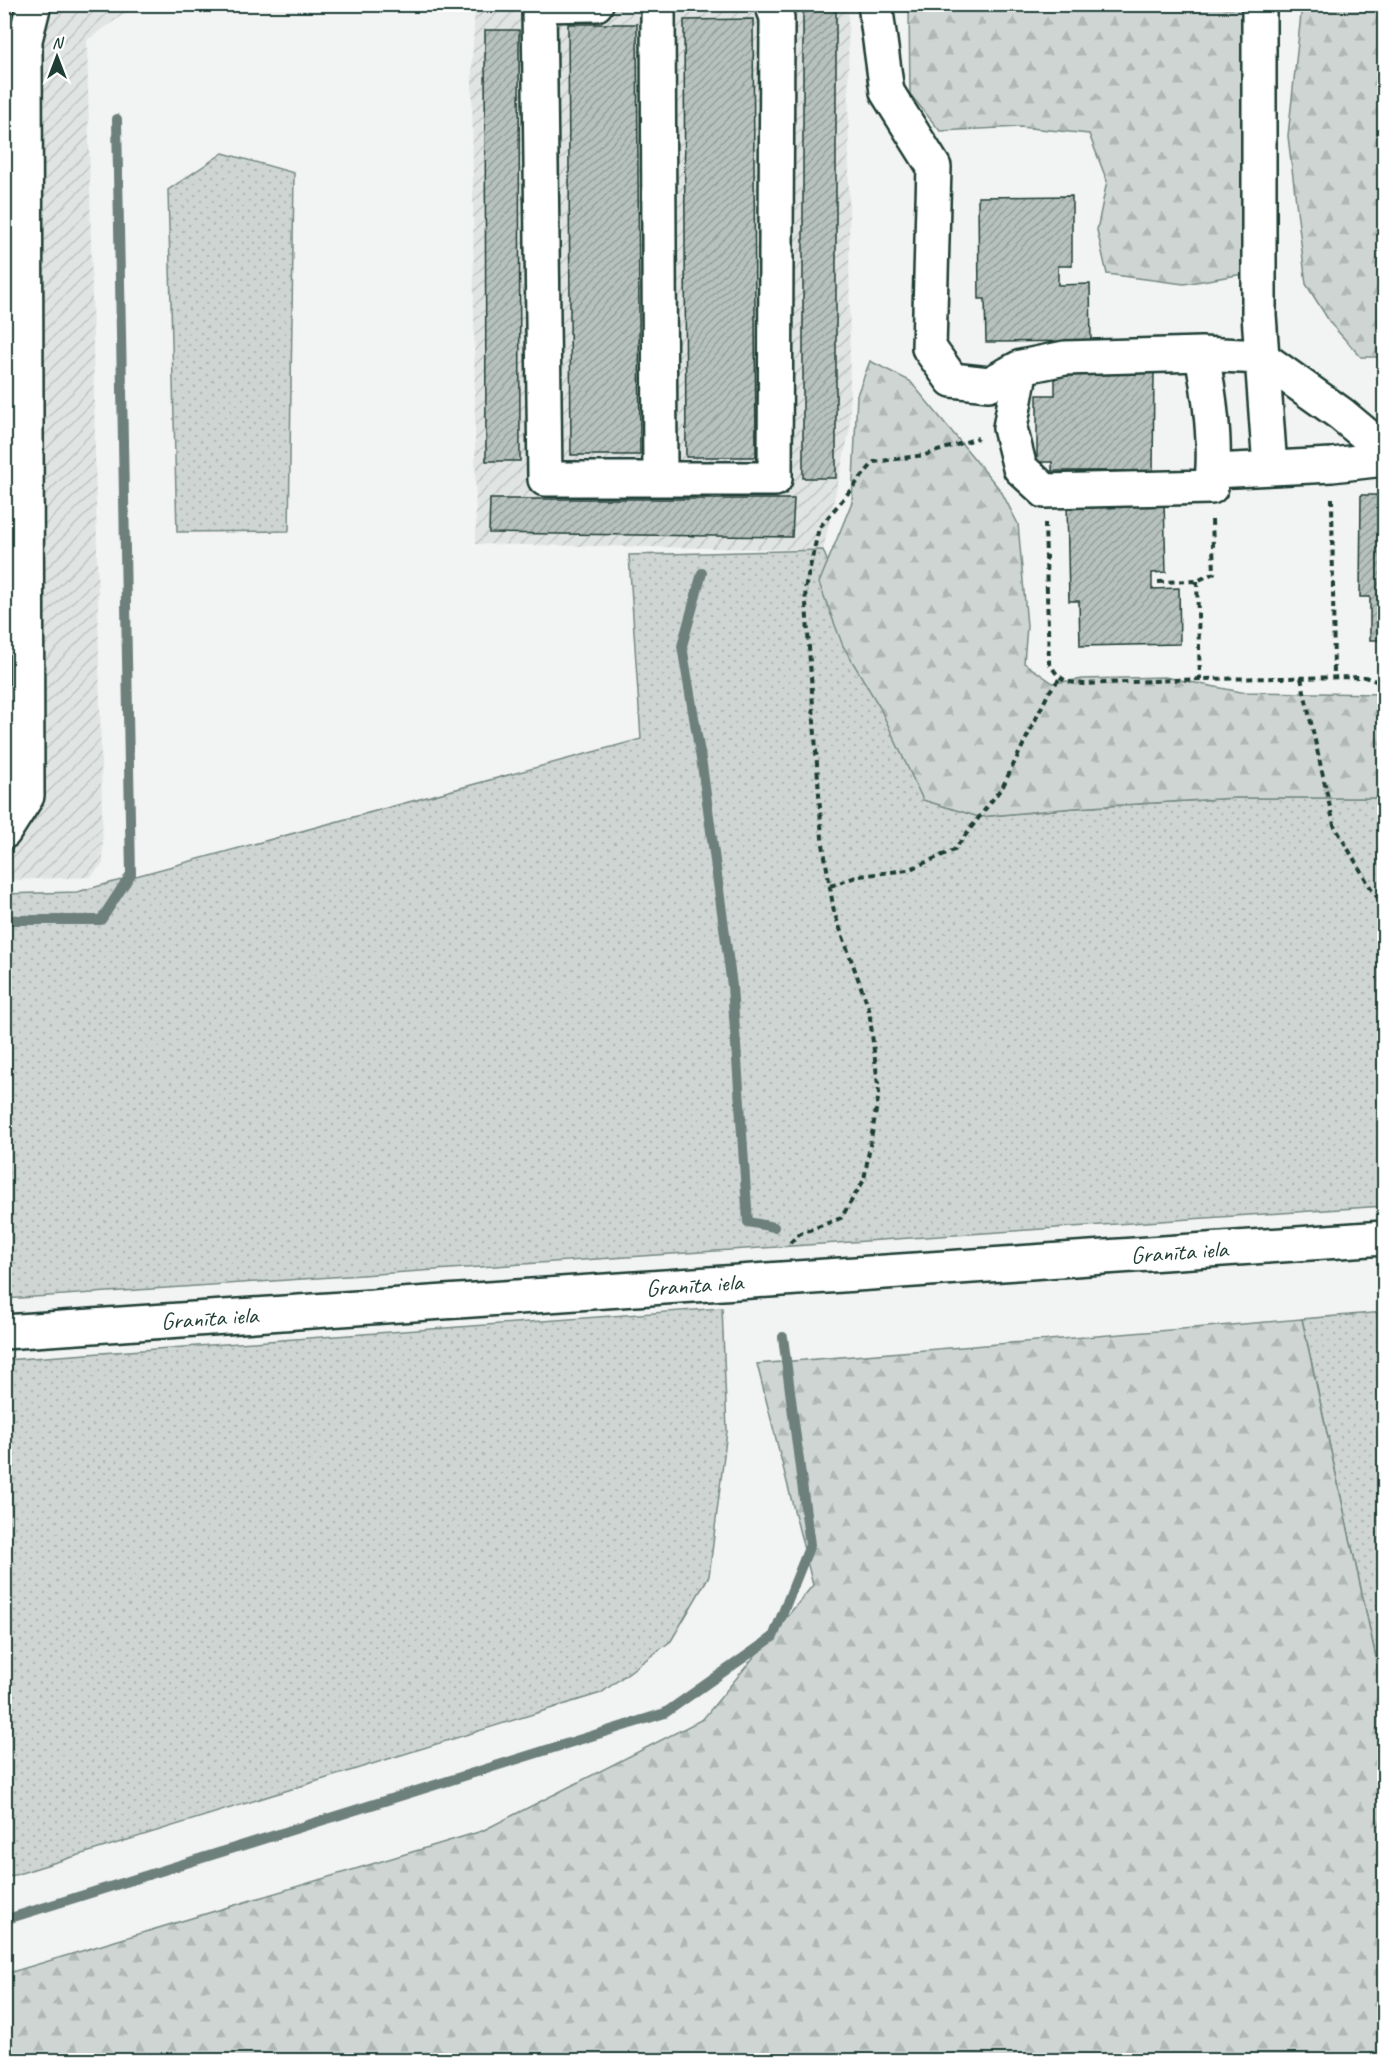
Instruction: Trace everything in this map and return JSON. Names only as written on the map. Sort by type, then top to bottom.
[{"type":"main road","points":[[4,832],[27,795],[25,39],[34,4]]},
{"type":"main road","points":[[596,4],[539,5],[545,479],[775,479],[777,18],[772,4]]},
{"type":"main road","points":[[658,4],[660,479]]},
{"type":"main road","points":[[875,4],[887,92],[934,166],[929,348],[952,380],[989,384],[1021,366],[1065,358],[1201,354],[1261,357],[1341,414],[1384,450]]},
{"type":"main road","points":[[1259,4],[1259,315],[1270,468]]},
{"type":"main road","points":[[1201,354],[1208,384],[1212,479]]},
{"type":"main road","points":[[1021,366],[1010,428],[1020,468],[1045,491],[1212,479],[1270,468],[1332,465],[1384,459]]},
{"type":"main road","name":"Granīta iela","points":[[4,1332],[1384,1238]]},
{"type":"path","points":[[754,1280],[799,1234],[842,1218],[864,1179],[879,1093],[869,1009],[834,912],[822,838],[805,589],[819,528],[874,462],[925,455],[1010,428]]},
{"type":"path","points":[[1332,465],[1334,678]]},
{"type":"path","points":[[1158,582],[1197,581],[1214,573],[1212,479]]},
{"type":"path","points":[[1045,491],[1049,662],[1060,678],[1068,683],[1365,677],[1384,684]]},
{"type":"path","points":[[1197,581],[1200,679]]},
{"type":"path","points":[[830,886],[859,876],[908,870],[954,850],[1003,786],[1049,692],[1060,678]]},
{"type":"path","points":[[1301,678],[1334,825],[1372,890],[1384,906]]},
{"type":"shaded area","points":[[4,5],[137,5],[87,40],[103,863],[90,877],[5,880]]},
{"type":"shaded area","points":[[475,5],[848,5],[850,428],[823,550],[476,544],[472,66]]},
{"type":"green space","points":[[909,5],[1247,5],[1261,271],[1184,284],[1107,274],[1097,230],[1107,181],[1089,134],[1020,127],[940,131],[910,94]]},
{"type":"green space","points":[[1302,5],[1384,5],[1384,357],[1361,357],[1331,324],[1306,284],[1288,136]]},
{"type":"green space","points":[[223,153],[294,173],[289,531],[177,532],[168,190]]},
{"type":"green space","points":[[870,361],[910,381],[1001,491],[1018,524],[1027,626],[1024,663],[1053,683],[1083,679],[1165,677],[1241,692],[1384,694],[1384,798],[1235,798],[1074,808],[979,817],[923,800],[879,706],[843,646],[819,583],[852,502],[857,395]]},
{"type":"green space","points":[[823,550],[923,800],[980,817],[1074,808],[1235,798],[1384,798],[1384,1206],[5,1299],[4,894],[77,892],[641,739],[629,555]]},
{"type":"green space","points":[[722,1308],[727,1431],[709,1576],[671,1641],[601,1693],[5,1878],[5,1360]]},
{"type":"green space","points":[[1384,1312],[1384,1694],[1302,1319]]},
{"type":"green space","points":[[1302,1319],[1384,1694],[1384,2052],[1354,2060],[5,2060],[5,1974],[482,1831],[703,1719],[813,1585],[757,1364]]},
{"type":"building","points":[[803,4],[836,4],[836,478],[803,478]]},
{"type":"building","points":[[753,19],[756,457],[686,457],[684,20]]},
{"type":"building","points":[[568,24],[637,24],[640,455],[571,455]]},
{"type":"building","points":[[485,30],[519,30],[520,461],[486,461]]},
{"type":"building","points":[[1072,196],[1072,266],[1058,266],[1058,285],[1090,284],[1091,341],[986,342],[985,299],[979,299],[978,197]]},
{"type":"building","points":[[1055,373],[1154,373],[1153,471],[1052,471],[1052,462],[1037,462],[1037,395],[1055,395]]},
{"type":"building","points":[[1361,495],[1384,495],[1384,640],[1370,640],[1370,597],[1360,597]]},
{"type":"building","points":[[490,499],[794,499],[792,537],[489,533]]},
{"type":"building","points":[[1164,503],[1166,572],[1152,573],[1152,589],[1179,588],[1180,644],[1080,646],[1079,601],[1069,601],[1067,504]]},
{"type":"waterway","points":[[4,920],[101,920],[131,874],[117,119]]},
{"type":"waterway","points":[[702,573],[682,646],[702,765],[732,986],[748,1222],[774,1227]]},
{"type":"waterway","points":[[4,1920],[665,1713],[773,1637],[810,1545],[783,1337]]}]
